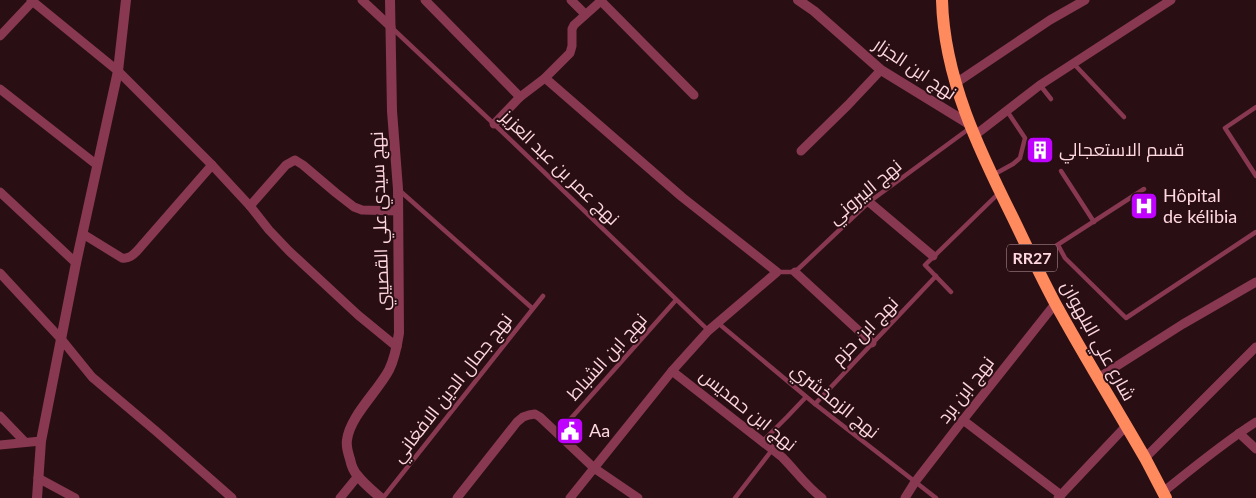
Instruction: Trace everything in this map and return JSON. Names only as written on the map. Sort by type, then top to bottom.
[{"type":"main road","name":"شارع علي البلهوان","points":[[942,0],[944,36],[956,83],[971,129],[1056,304],[1165,495]]},
{"type":"street","points":[[0,36],[32,0],[118,71],[212,165],[250,206],[268,230],[358,315],[398,347]]},
{"type":"street","points":[[37,498],[41,442],[76,264],[118,71],[126,0]]},
{"type":"street","points":[[362,0],[391,27]]},
{"type":"street","name":"نهج سيدي علي القصيبي","points":[[358,476],[351,462],[347,440],[359,413],[389,370],[398,347],[399,333],[398,189],[392,111],[390,0]]},
{"type":"street","points":[[424,0],[520,97]]},
{"type":"street","points":[[571,0],[585,14]]},
{"type":"street","points":[[494,124],[520,97],[545,78],[570,53],[574,25],[602,0],[694,95]]},
{"type":"street","name":"نهج ابن الجزار","points":[[798,0],[814,11],[881,70],[971,129]]},
{"type":"street","points":[[808,0],[814,11]]},
{"type":"street","points":[[956,83],[1050,20],[1085,0]]},
{"type":"street","points":[[971,129],[1007,111],[1040,85],[1170,0]]},
{"type":"street","points":[[800,151],[881,70]]},
{"type":"street","points":[[545,78],[682,197],[777,272],[708,331],[672,371],[570,498]]},
{"type":"street","points":[[0,89],[97,165]]},
{"type":"street","points":[[250,206],[286,165],[295,160],[354,207],[362,210],[398,211]]},
{"type":"street","points":[[83,234],[122,258],[130,257],[138,251],[212,165]]},
{"type":"street","points":[[0,192],[76,264]]},
{"type":"street","points":[[870,202],[933,256]]},
{"type":"street","points":[[795,272],[872,343]]},
{"type":"street","points":[[0,273],[62,340],[92,377],[232,498]]},
{"type":"street","points":[[1098,378],[1183,324],[1256,282]]},
{"type":"street","name":"نهج ابن برد","points":[[905,498],[915,482],[963,420],[1056,304]]},
{"type":"street","points":[[1145,458],[1256,347]]},
{"type":"street","name":"نهج ابن حمديس","points":[[672,371],[782,457],[808,486],[822,498]]},
{"type":"street","points":[[457,498],[517,422],[524,417],[535,414],[558,433],[594,468],[638,498]]},
{"type":"street","points":[[0,416],[25,442]]},
{"type":"street","points":[[963,420],[1059,496],[1126,426]]},
{"type":"street","points":[[1165,495],[1239,433],[1256,422]]},
{"type":"street","points":[[1239,433],[1256,449]]},
{"type":"street","points":[[0,445],[41,442]]},
{"type":"street","points":[[340,498],[358,476],[382,498]]},
{"type":"street","points":[[38,478],[75,498]]},
{"type":"lane","name":"نهج عمر بن عبد العزيز","points":[[391,27],[708,331]]},
{"type":"lane","points":[[1074,64],[1124,117]]},
{"type":"lane","points":[[1040,85],[1051,99]]},
{"type":"lane","points":[[1256,106],[1225,128],[1256,176]]},
{"type":"lane","points":[[992,175],[1020,158],[1025,138],[1007,111]]},
{"type":"lane","name":"نهج البيروني","points":[[795,272],[870,202],[971,129]]},
{"type":"lane","points":[[1061,171],[1094,222]]},
{"type":"lane","points":[[398,189],[532,308]]},
{"type":"lane","points":[[1033,260],[1144,189]]},
{"type":"lane","points":[[951,292],[925,265],[1000,192]]},
{"type":"lane","points":[[1058,245],[1065,258],[1126,318],[1256,232]]},
{"type":"lane","points":[[777,272],[795,272]]},
{"type":"lane","name":"نهج ابن حزم","points":[[815,404],[936,276]]},
{"type":"lane","name":"نهج جمال الدين الافغاني","points":[[382,498],[542,296]]},
{"type":"lane","name":"نهج ابن الشباط","points":[[558,433],[676,300]]},
{"type":"lane","name":"نهج الزمخشري","points":[[718,322],[806,397],[936,498]]},
{"type":"lane","points":[[762,442],[806,397]]},
{"type":"lane","points":[[735,498],[772,450]]},
{"type":"place","name":"قسم الاستعجالي","points":[[1040,150]]},
{"type":"place","name":"Hôpital de kélibia","points":[[1144,206]]},
{"type":"place","name":"Aa","points":[[570,431]]}]
